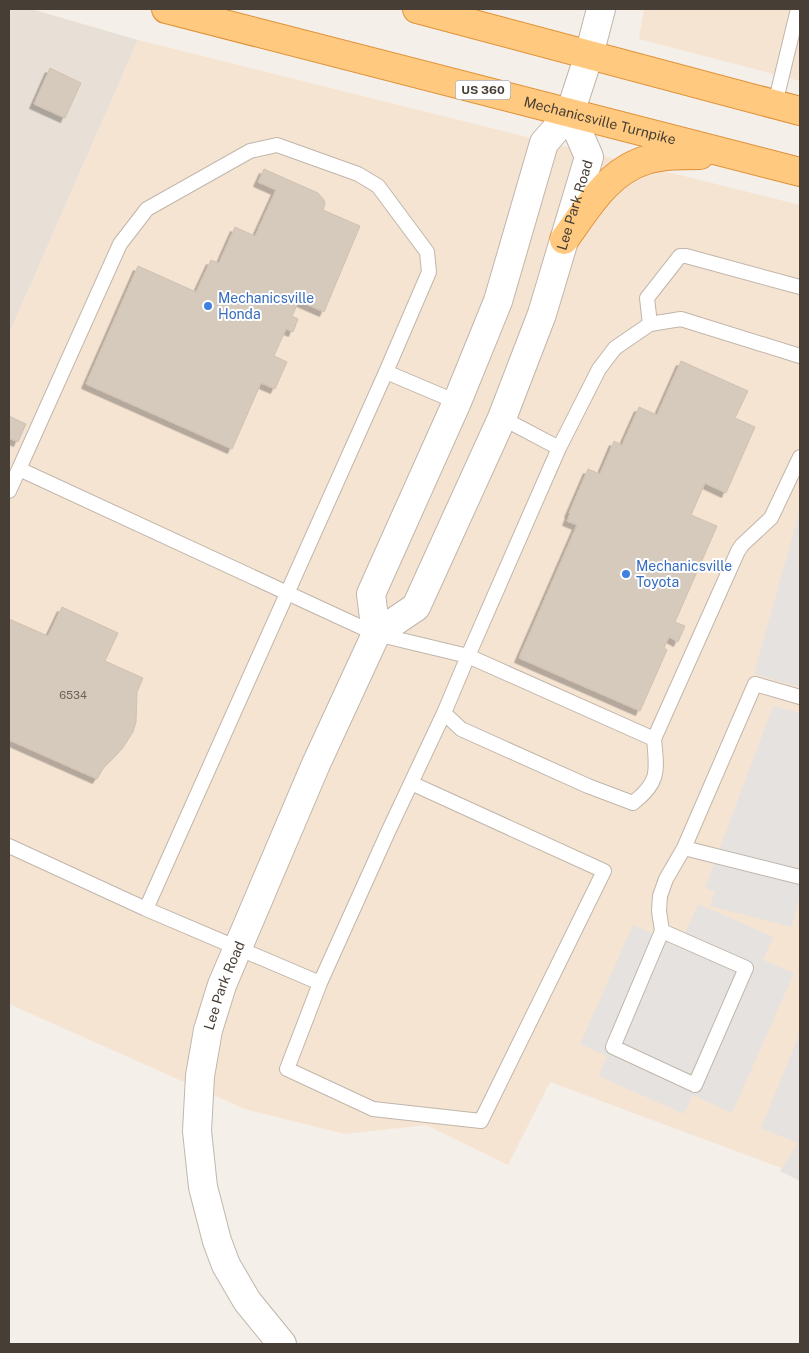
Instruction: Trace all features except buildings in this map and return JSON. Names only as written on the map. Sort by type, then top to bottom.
[{"type":"highway","name":"Mechanicsville Turnpike","points":[[166,9],[800,172]]},
{"type":"highway","points":[[417,9],[788,107]]},
{"type":"highway","points":[[564,240],[602,188],[622,172],[645,160],[665,156],[729,154]]},
{"type":"street","points":[[376,634],[371,594],[457,402],[498,301],[544,143],[570,113],[589,55],[601,9]]},
{"type":"street","name":"Lee Park Road","points":[[282,1344],[247,1301],[226,1265],[217,1241],[203,1187],[198,1131],[200,1076],[208,1030],[222,985],[237,949],[316,764],[376,634],[416,607],[502,418],[542,314],[589,157],[570,113]]},
{"type":"lane","points":[[788,107],[798,9]]},
{"type":"lane","points":[[9,491],[120,244],[146,209],[250,151],[277,145],[365,178],[378,186],[427,252],[429,272],[146,908]]},
{"type":"lane","points":[[650,324],[647,298],[680,256],[686,256],[800,287]]},
{"type":"lane","points":[[411,783],[604,871],[481,1122],[372,1109],[286,1069],[320,983],[411,783],[444,714],[560,448],[599,369],[615,348],[650,324],[681,319],[800,356]]},
{"type":"lane","points":[[386,372],[457,402]]},
{"type":"lane","points":[[502,418],[560,448]]},
{"type":"lane","points":[[444,714],[461,730],[588,786],[633,803],[647,792],[657,770],[654,739],[738,551],[771,518],[800,457]]},
{"type":"lane","points":[[19,470],[376,634],[468,656],[654,739]]},
{"type":"lane","points":[[662,931],[746,968],[695,1085],[612,1047],[662,931],[659,911],[660,896],[666,879],[684,848],[755,684],[800,697]]},
{"type":"lane","points":[[9,846],[237,949],[320,983]]},
{"type":"lane","points":[[684,848],[800,877]]},
{"type":"shaded area","points":[[9,9],[31,9],[138,40],[9,334]]},
{"type":"shaded area","points":[[644,9],[800,9],[800,81],[639,39]]},
{"type":"shaded area","points":[[138,40],[800,205],[800,1175],[550,1082],[508,1165],[426,1125],[345,1134],[245,1109],[9,1004],[9,334]]},
{"type":"shaded area","points":[[800,513],[800,687],[754,674]]},
{"type":"shaded area","points":[[773,706],[800,713],[800,895],[792,927],[710,906],[715,891],[705,888]]},
{"type":"shaded area","points":[[698,904],[773,937],[763,960],[794,973],[732,1113],[693,1095],[684,1114],[599,1076],[607,1056],[580,1044],[633,925],[680,945]]},
{"type":"shaded area","points":[[800,1033],[800,1181],[780,1171],[798,1143],[761,1128]]},
{"type":"place","name":"Mechanicsville Honda","points":[[208,306]]},
{"type":"place","name":"Mechanicsville Toyota","points":[[626,574]]}]
